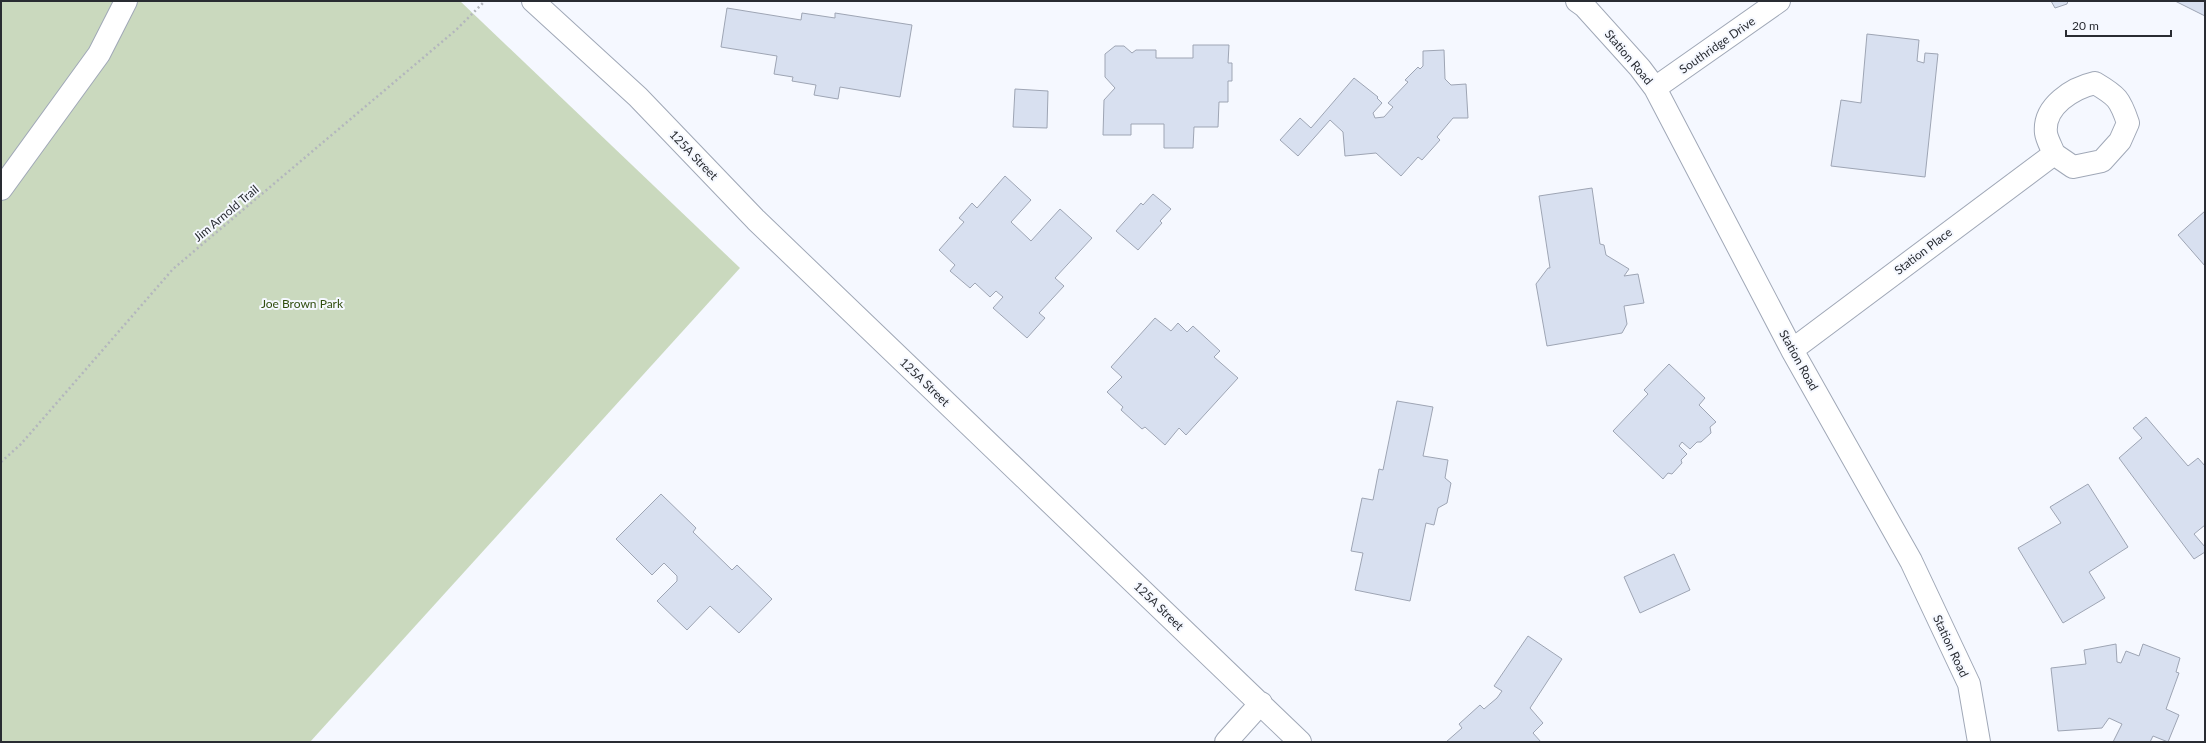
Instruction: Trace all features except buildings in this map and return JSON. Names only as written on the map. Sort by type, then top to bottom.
[{"type":"street","points":[[1,189],[99,54],[126,1]]},
{"type":"street","name":"125A Street","points":[[533,1],[552,10],[756,220],[1300,742]]},
{"type":"street","name":"Station Road","points":[[1577,1],[1584,6],[1640,68],[1655,88],[1792,350],[1911,561],[1969,684],[1979,742]]},
{"type":"street","name":"Southridge Drive","points":[[1655,88],[1779,1]]},
{"type":"street","name":"Station Place","points":[[1792,350],[2054,154]]},
{"type":"street","points":[[1226,742],[1261,703]]},
{"type":"path","name":"Jim Arnold Trail","points":[[1,462],[21,444],[173,269],[456,30],[485,1]]},
{"type":"green space","name":"Joe Brown Park","points":[[1,1],[460,1],[740,268],[310,742],[1,742]]}]
